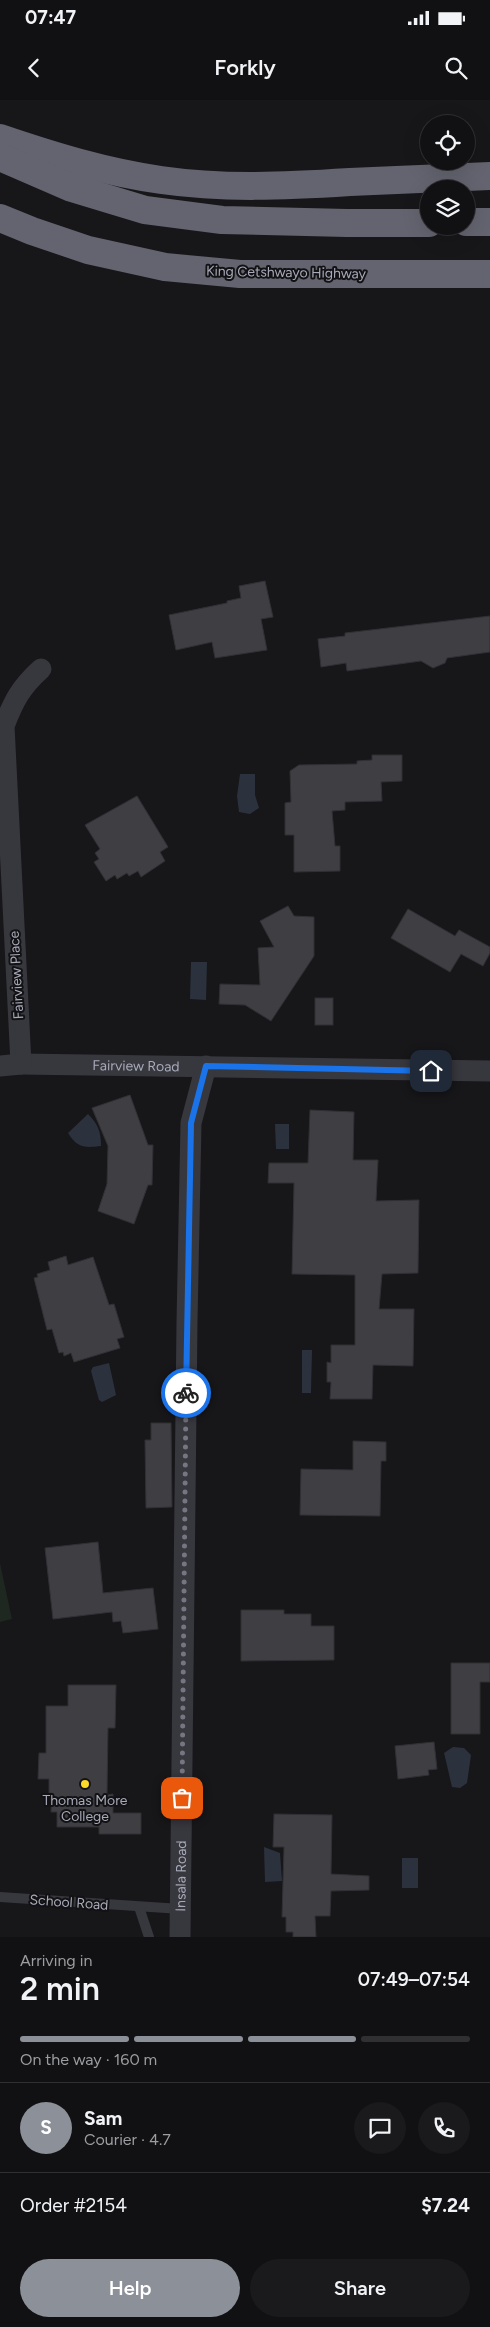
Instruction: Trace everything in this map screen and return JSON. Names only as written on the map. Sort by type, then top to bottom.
[{"type":"highway","points":[[0,138],[64,160],[108,171],[162,180],[208,184],[280,186],[490,176]]},
{"type":"highway","points":[[0,157],[69,187],[145,210],[222,220],[420,223]]},
{"type":"highway","name":"King Cetshwayo Highway","points":[[0,218],[88,250],[165,267],[240,274],[490,274]]},
{"type":"highway","points":[[475,222],[490,222]]},
{"type":"street","name":"Fairview Place","points":[[10,1065],[2,726],[13,701],[24,684],[41,669]]},
{"type":"street","name":"Fairview Road","points":[[10,1065],[490,1071]]},
{"type":"street","name":"Insala Road","points":[[180,1937],[186,1342],[191,1123],[206,1066]]},
{"type":"lane","name":"School Road","points":[[0,1897],[181,1909]]},
{"type":"lane","points":[[138,1907],[149,1937]]},
{"type":"shaded area","points":[[240,774],[255,774],[255,795],[259,808],[250,814],[239,812],[237,796]]},
{"type":"shaded area","points":[[191,962],[207,962],[206,1000],[190,999]]},
{"type":"shaded area","points":[[88,1114],[98,1128],[101,1146],[82,1146],[75,1142],[68,1133]]},
{"type":"shaded area","points":[[275,1124],[289,1124],[289,1149],[276,1149]]},
{"type":"shaded area","points":[[302,1350],[312,1350],[311,1393],[302,1393]]},
{"type":"shaded area","points":[[109,1363],[116,1395],[102,1402],[99,1400],[91,1371],[93,1367]]},
{"type":"shaded area","points":[[0,1563],[12,1619],[0,1622]]},
{"type":"shaded area","points":[[453,1747],[464,1748],[471,1755],[467,1783],[460,1788],[452,1787],[444,1753]]},
{"type":"shaded area","points":[[264,1847],[280,1853],[282,1881],[265,1882]]},
{"type":"shaded area","points":[[402,1858],[418,1858],[418,1888],[402,1888]]},
{"type":"building","points":[[265,581],[273,617],[261,619],[267,650],[215,658],[212,642],[176,650],[169,615],[227,603],[227,601],[241,598],[239,586]]},
{"type":"building","points":[[490,616],[490,652],[447,658],[445,663],[433,668],[421,661],[347,671],[346,663],[321,667],[318,639],[345,636],[345,633]]},
{"type":"building","points":[[372,755],[402,755],[402,781],[381,782],[382,801],[345,802],[345,810],[332,811],[335,846],[340,846],[340,871],[294,872],[294,835],[285,835],[285,803],[291,802],[290,771],[299,765],[357,764],[357,761],[372,760]]},
{"type":"building","points":[[137,796],[168,847],[160,852],[165,861],[141,877],[138,871],[129,876],[127,873],[117,879],[115,875],[106,881],[94,862],[99,859],[95,853],[100,849],[85,825]]},
{"type":"building","points":[[288,906],[294,916],[314,917],[314,956],[271,1021],[245,1005],[219,1004],[220,984],[260,985],[258,948],[274,947],[260,921]]},
{"type":"building","points":[[408,909],[455,936],[459,930],[490,947],[490,953],[483,966],[461,954],[450,972],[391,938]]},
{"type":"building","points":[[315,998],[333,998],[333,1025],[315,1025]]},
{"type":"building","points":[[130,1095],[148,1145],[153,1145],[152,1185],[148,1185],[134,1224],[98,1211],[107,1184],[108,1146],[92,1108]]},
{"type":"building","points":[[310,1110],[354,1112],[353,1160],[378,1160],[376,1201],[419,1200],[418,1273],[382,1274],[379,1309],[414,1309],[413,1366],[373,1365],[372,1399],[330,1399],[331,1382],[327,1382],[327,1362],[331,1363],[331,1345],[355,1345],[355,1275],[292,1274],[294,1183],[268,1183],[269,1163],[308,1163]]},
{"type":"building","points":[[66,1256],[68,1265],[93,1257],[109,1305],[114,1304],[124,1337],[117,1339],[120,1348],[74,1362],[71,1353],[64,1356],[63,1352],[59,1353],[52,1329],[47,1330],[34,1278],[38,1277],[37,1274],[50,1270],[48,1262]]},
{"type":"building","points":[[151,1423],[171,1423],[172,1507],[146,1508],[145,1440],[151,1440]]},
{"type":"building","points":[[353,1441],[386,1442],[386,1461],[381,1461],[380,1516],[300,1515],[301,1469],[353,1470]]},
{"type":"building","points":[[98,1542],[103,1593],[153,1588],[158,1629],[123,1633],[121,1621],[113,1622],[112,1612],[53,1619],[45,1548]]},
{"type":"building","points":[[241,1610],[284,1610],[284,1614],[311,1614],[311,1626],[334,1626],[334,1660],[241,1661]]},
{"type":"building","points":[[451,1663],[490,1663],[490,1682],[480,1682],[480,1734],[451,1734]]},
{"type":"building","points":[[68,1685],[116,1685],[115,1728],[108,1728],[107,1795],[113,1794],[113,1813],[141,1813],[141,1834],[99,1834],[99,1827],[57,1827],[57,1812],[51,1812],[52,1793],[49,1793],[49,1779],[38,1779],[39,1753],[46,1753],[46,1706],[68,1706]]},
{"type":"building","points":[[434,1742],[437,1769],[428,1770],[429,1775],[398,1779],[395,1746]]},
{"type":"building","points":[[274,1814],[332,1815],[331,1874],[369,1876],[369,1890],[331,1891],[330,1916],[315,1916],[316,1937],[293,1937],[293,1932],[286,1932],[286,1917],[282,1917],[284,1847],[273,1847]]},
{"type":"way so far","points":[[182,1798],[186,1393]]},
{"type":"place","name":"Thomas More College","points":[[85,1784]]},
{"type":"route","points":[[186,1393],[191,1123],[206,1066],[431,1071]]}]
